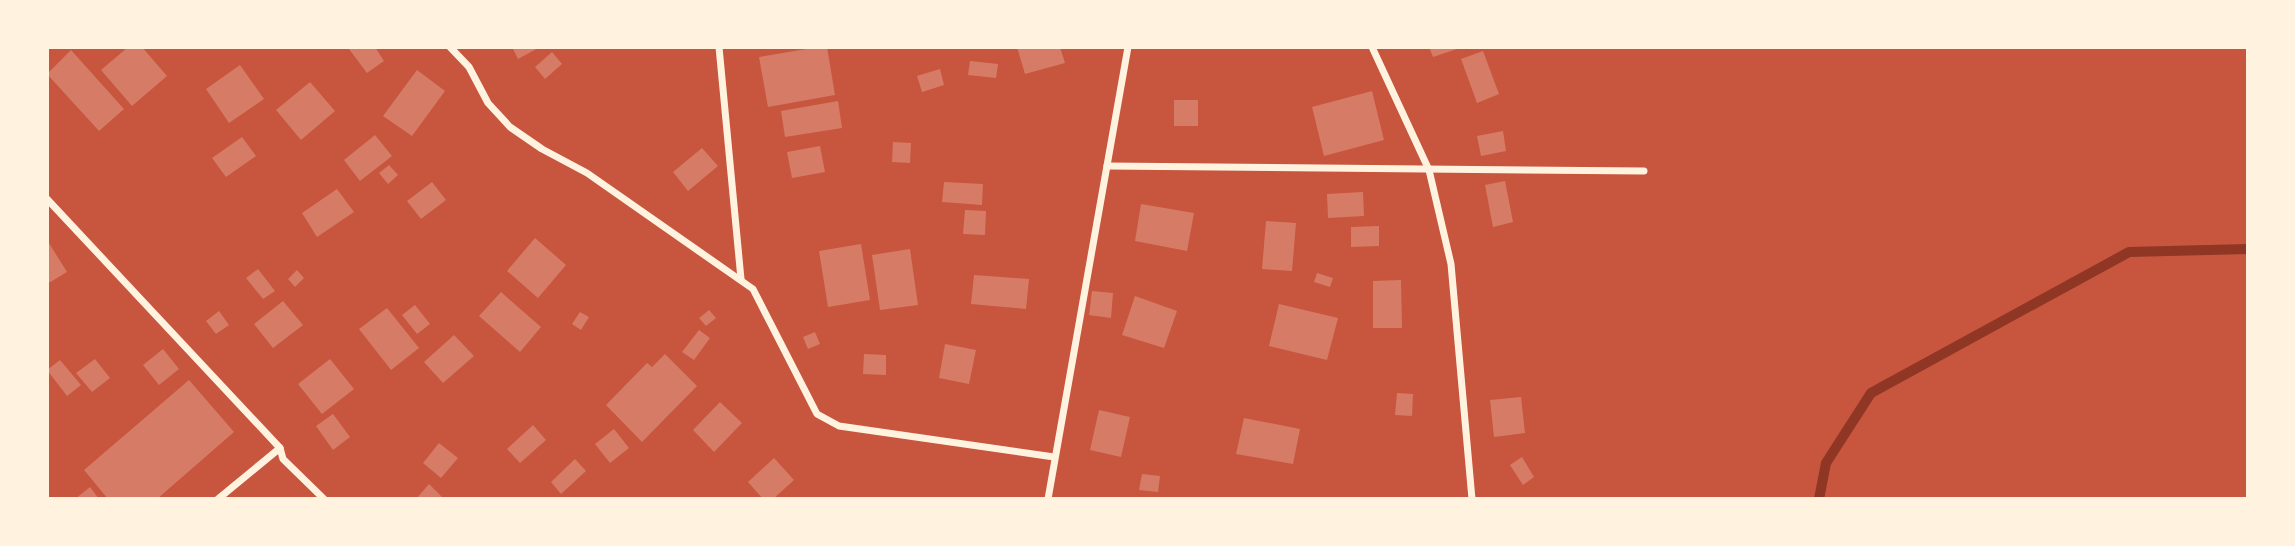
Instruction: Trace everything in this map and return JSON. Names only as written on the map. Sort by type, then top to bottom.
[{"type":"street","points":[[450,47],[469,67],[488,103],[510,127],[542,149],[587,173],[670,234],[741,279],[763,306],[817,414],[839,426],[1054,457]]},
{"type":"street","points":[[719,47],[741,279]]},
{"type":"street","points":[[1048,499],[1128,47]]},
{"type":"street","points":[[1372,47],[1429,170],[1451,264],[1472,499]]},
{"type":"street","points":[[1107,166],[1644,170]]},
{"type":"street","points":[[47,199],[280,448],[283,459],[324,499]]},
{"type":"street","points":[[218,499],[280,448]]},
{"type":"building","points":[[128,47],[142,47],[167,76],[132,106],[101,70]]},
{"type":"building","points":[[375,47],[384,61],[367,73],[349,49]]},
{"type":"building","points":[[512,47],[540,47],[518,59]]},
{"type":"building","points":[[827,47],[835,95],[768,107],[759,57]]},
{"type":"building","points":[[1017,47],[1060,47],[1065,63],[1025,74]]},
{"type":"building","points":[[1429,47],[1460,47],[1460,48],[1433,57]]},
{"type":"building","points":[[71,50],[124,109],[99,131],[47,74]]},
{"type":"building","points":[[1483,51],[1499,94],[1477,103],[1461,59]]},
{"type":"building","points":[[552,52],[562,64],[545,79],[535,67]]},
{"type":"building","points":[[970,61],[998,64],[996,78],[968,75]]},
{"type":"building","points":[[240,65],[264,99],[229,123],[206,89]]},
{"type":"building","points":[[940,69],[944,85],[922,92],[917,76]]},
{"type":"building","points":[[417,70],[445,91],[412,136],[383,116]]},
{"type":"building","points":[[310,82],[335,111],[301,140],[276,110]]},
{"type":"building","points":[[1372,91],[1384,140],[1324,156],[1312,107]]},
{"type":"building","points":[[1174,100],[1198,100],[1198,126],[1174,126]]},
{"type":"building","points":[[838,101],[842,128],[785,137],[781,111]]},
{"type":"building","points":[[1503,131],[1506,151],[1481,156],[1477,136]]},
{"type":"building","points":[[375,135],[392,156],[360,181],[344,160]]},
{"type":"building","points":[[242,137],[256,156],[226,177],[212,158]]},
{"type":"building","points":[[893,142],[911,143],[910,163],[892,162]]},
{"type":"building","points":[[820,146],[825,172],[792,178],[787,152]]},
{"type":"building","points":[[702,148],[718,166],[688,191],[673,172]]},
{"type":"building","points":[[389,165],[398,175],[388,184],[379,173]]},
{"type":"building","points":[[1505,181],[1513,222],[1493,227],[1485,185]]},
{"type":"building","points":[[432,182],[446,200],[421,219],[407,201]]},
{"type":"building","points":[[944,182],[983,184],[982,205],[942,202]]},
{"type":"building","points":[[337,189],[354,212],[317,237],[302,213]]},
{"type":"building","points":[[1363,192],[1364,216],[1328,218],[1327,194]]},
{"type":"building","points":[[1141,204],[1194,213],[1187,251],[1135,241]]},
{"type":"building","points":[[965,210],[986,211],[985,235],[963,234]]},
{"type":"building","points":[[1266,221],[1296,223],[1292,271],[1262,269]]},
{"type":"building","points":[[1379,226],[1379,246],[1351,247],[1351,227]]},
{"type":"building","points":[[535,238],[566,265],[538,298],[507,271]]},
{"type":"building","points":[[47,240],[67,272],[47,284]]},
{"type":"building","points":[[861,244],[870,300],[828,307],[819,251]]},
{"type":"building","points":[[910,249],[918,305],[880,310],[872,255]]},
{"type":"building","points":[[258,269],[275,291],[263,299],[246,278]]},
{"type":"building","points":[[297,270],[304,278],[295,287],[288,279]]},
{"type":"building","points":[[1317,273],[1333,278],[1330,287],[1314,282]]},
{"type":"building","points":[[974,275],[1029,279],[1026,309],[971,304]]},
{"type":"building","points":[[1401,280],[1402,328],[1373,328],[1373,281]]},
{"type":"building","points":[[1092,291],[1113,293],[1111,318],[1089,315]]},
{"type":"building","points":[[501,292],[541,327],[520,352],[479,316]]},
{"type":"building","points":[[1135,296],[1177,311],[1164,348],[1122,335]]},
{"type":"building","points":[[283,301],[303,325],[273,348],[254,324]]},
{"type":"building","points":[[1279,304],[1338,318],[1327,360],[1269,346]]},
{"type":"building","points":[[415,305],[430,324],[417,334],[402,315]]},
{"type":"building","points":[[387,308],[419,348],[391,370],[359,329]]},
{"type":"building","points":[[709,310],[716,318],[706,326],[699,318]]},
{"type":"building","points":[[219,311],[229,325],[216,334],[206,321]]},
{"type":"building","points":[[580,312],[589,317],[581,330],[572,324]]},
{"type":"building","points":[[699,330],[710,338],[694,360],[682,352]]},
{"type":"building","points":[[815,332],[820,344],[808,349],[803,337]]},
{"type":"building","points":[[454,335],[474,356],[443,383],[424,362]]},
{"type":"building","points":[[945,344],[976,350],[969,384],[939,378]]},
{"type":"building","points":[[163,349],[179,369],[159,385],[143,365]]},
{"type":"building","points":[[665,354],[697,386],[642,442],[606,405],[647,363],[652,367]]},
{"type":"building","points":[[864,354],[886,355],[886,375],[863,374]]},
{"type":"building","points":[[95,359],[110,378],[92,392],[76,373]]},
{"type":"building","points":[[330,359],[354,389],[322,414],[298,384]]},
{"type":"building","points":[[60,360],[81,385],[67,396],[47,370]]},
{"type":"building","points":[[189,380],[234,432],[157,499],[108,499],[84,470]]},
{"type":"building","points":[[1397,393],[1413,394],[1412,416],[1395,415]]},
{"type":"building","points":[[1521,397],[1525,433],[1494,437],[1490,400]]},
{"type":"building","points":[[720,402],[742,423],[714,452],[693,430]]},
{"type":"building","points":[[1099,410],[1130,417],[1121,457],[1090,450]]},
{"type":"building","points":[[333,414],[350,437],[333,450],[316,426]]},
{"type":"building","points":[[1244,418],[1300,429],[1293,464],[1236,454]]},
{"type":"building","points":[[533,425],[546,440],[520,463],[507,449]]},
{"type":"building","points":[[614,429],[629,448],[610,463],[595,444]]},
{"type":"building","points":[[439,443],[458,458],[441,478],[423,463]]},
{"type":"building","points":[[1522,457],[1534,477],[1523,485],[1510,465]]},
{"type":"building","points":[[774,458],[794,480],[773,499],[763,499],[748,482]]},
{"type":"building","points":[[575,459],[586,471],[561,494],[551,482]]},
{"type":"building","points":[[1142,474],[1160,476],[1158,492],[1139,490]]},
{"type":"building","points":[[429,484],[444,499],[416,499]]},
{"type":"building","points":[[90,487],[99,499],[75,499]]},
{"type":"waterway","points":[[1819,499],[1826,463],[1871,393],[2129,252],[2248,249]]}]
